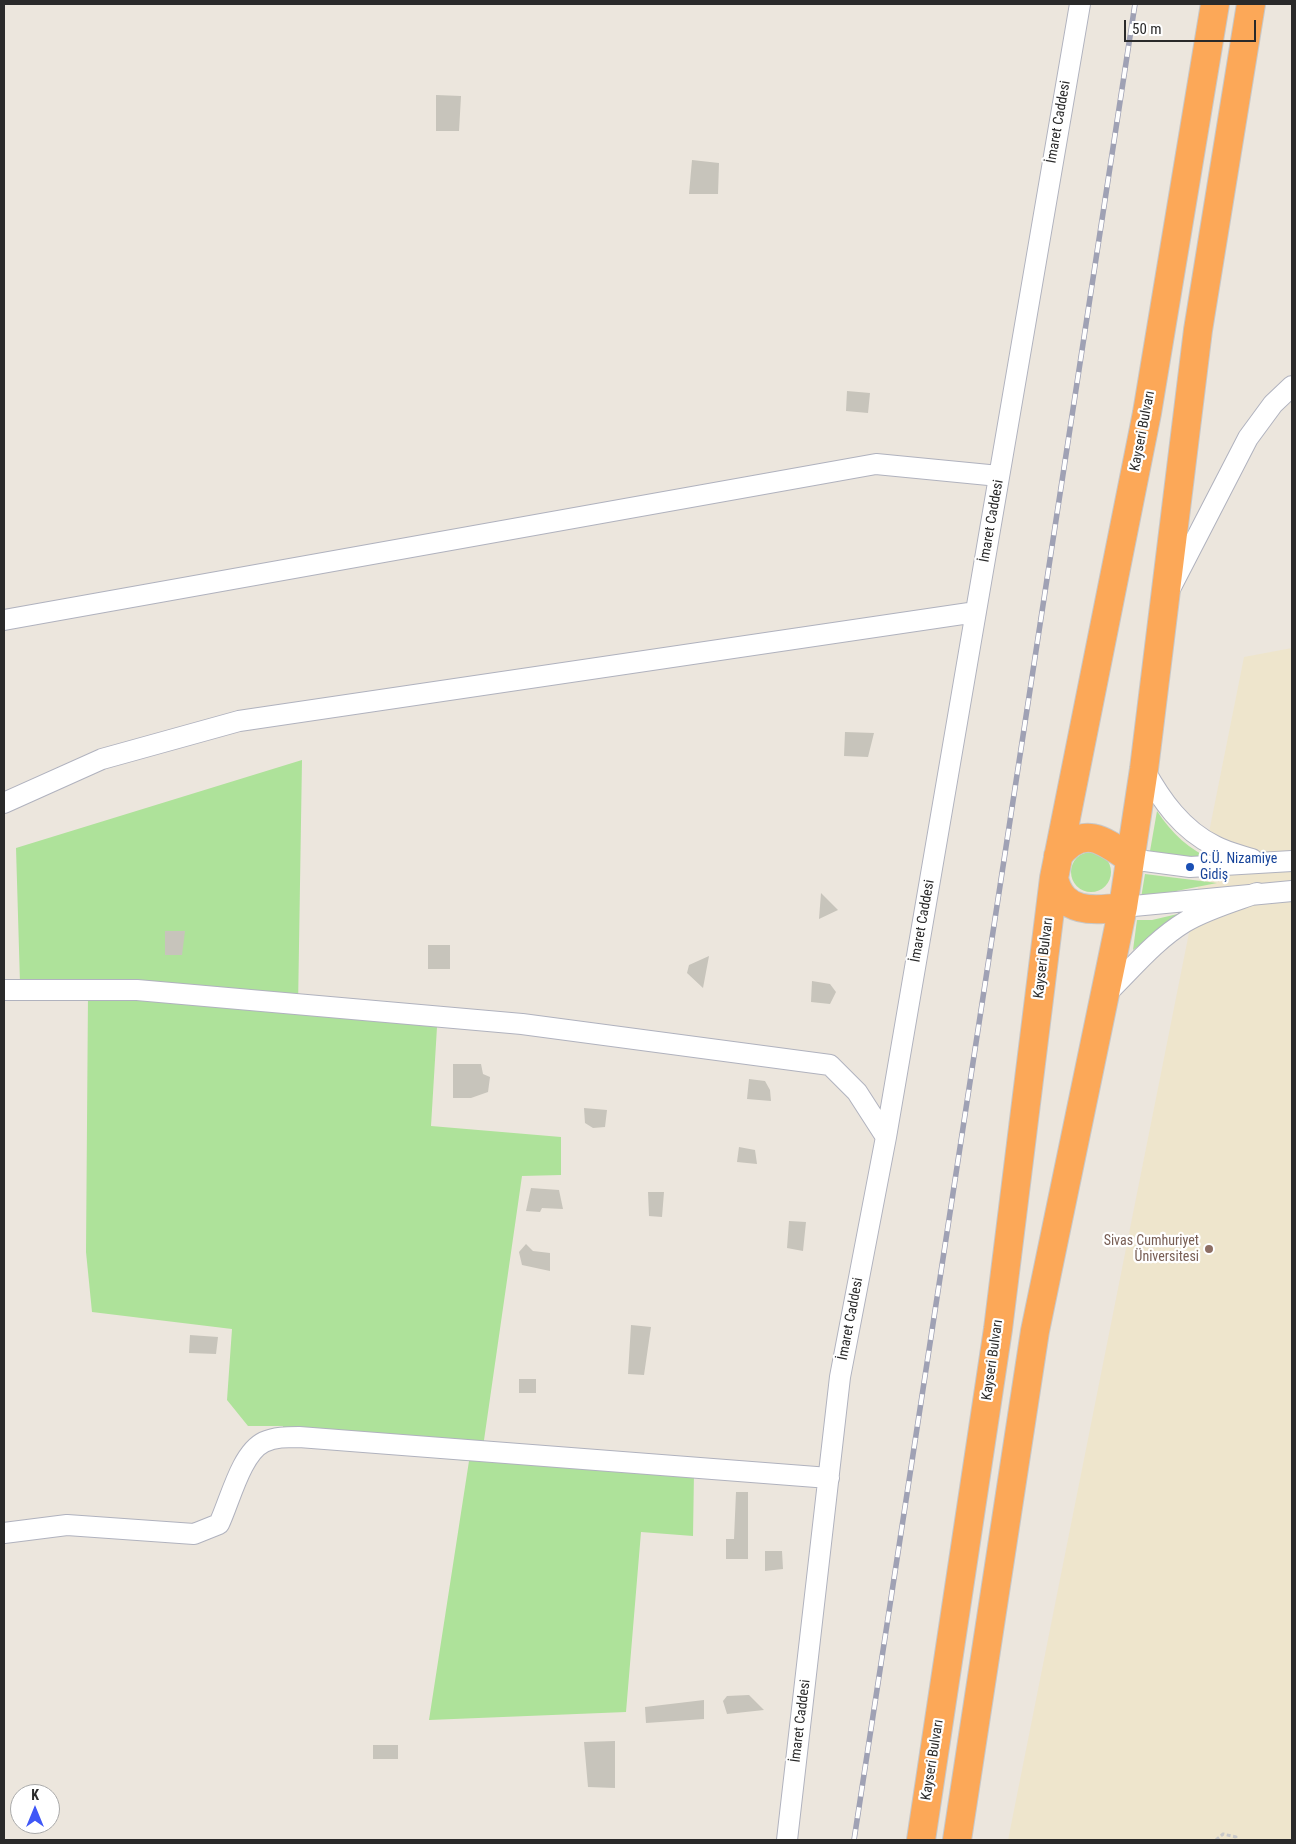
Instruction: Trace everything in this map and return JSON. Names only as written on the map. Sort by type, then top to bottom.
[{"type":"highway","name":"Kayseri Bulvarı","points":[[921,1840],[998,1329],[1056,867],[1147,413],[1215,4]]},
{"type":"highway","points":[[957,1840],[1035,1331],[1123,907],[1144,769],[1198,330],[1251,4]]},
{"type":"highway","points":[[1123,907],[1096,909],[1072,905],[1060,896],[1056,867],[1070,843],[1085,838],[1094,838],[1110,843],[1130,859]]},
{"type":"street","name":"İmaret Caddesi","points":[[787,1840],[840,1377],[886,1137],[1080,4]]},
{"type":"street","points":[[1165,600],[1248,438],[1273,404],[1292,386]]},
{"type":"street","points":[[4,620],[876,464],[999,476]]},
{"type":"street","points":[[4,803],[102,759],[238,720],[976,612]]},
{"type":"street","points":[[1144,769],[1160,798],[1198,836],[1214,846],[1263,862]]},
{"type":"street","points":[[1130,859],[1190,867],[1292,861]]},
{"type":"street","points":[[1123,907],[1292,891]]},
{"type":"street","points":[[1105,995],[1160,942],[1184,923],[1212,909],[1257,893]]},
{"type":"street","points":[[4,990],[137,990],[522,1024],[830,1066],[857,1092],[886,1137]]},
{"type":"street","points":[[4,1533],[67,1525],[194,1534],[219,1524],[248,1456],[262,1443],[278,1437],[829,1478]]},
{"type":"path","points":[[1216,1840],[1224,1834],[1236,1837],[1236,1840]]},
{"type":"shaded area","name":"Sivas Cumhuriyet Üniversitesi","points":[[1292,648],[1292,1840],[1008,1840],[1244,657]]},
{"type":"green space","points":[[302,760],[298,1008],[437,1027],[431,1126],[561,1137],[561,1175],[522,1176],[483,1447],[694,1472],[693,1536],[641,1532],[626,1712],[429,1720],[469,1461],[281,1444],[283,1426],[248,1426],[227,1400],[232,1329],[92,1312],[86,1252],[88,994],[20,983],[16,848]]},
{"type":"green space","points":[[1157,811],[1182,840],[1214,861],[1150,851]]},
{"type":"green space","points":[[1091,852],[1105,858],[1111,872],[1105,886],[1091,892],[1077,886],[1071,872],[1077,858]]},
{"type":"green space","points":[[1145,874],[1217,883],[1141,898]]},
{"type":"green space","points":[[1182,913],[1133,950],[1137,920],[1152,920]]},
{"type":"building","points":[[436,95],[461,96],[459,131],[436,131]]},
{"type":"building","points":[[692,160],[719,163],[718,194],[689,194]]},
{"type":"building","points":[[847,391],[870,393],[868,413],[846,411]]},
{"type":"building","points":[[845,732],[874,733],[868,757],[844,756]]},
{"type":"building","points":[[821,893],[838,910],[819,919]]},
{"type":"building","points":[[165,931],[185,931],[182,955],[165,955]]},
{"type":"building","points":[[428,945],[450,945],[450,969],[428,969]]},
{"type":"building","points":[[709,956],[703,988],[687,973],[689,965]]},
{"type":"building","points":[[812,981],[830,984],[836,992],[830,1004],[811,1002]]},
{"type":"building","points":[[453,1064],[481,1064],[483,1074],[490,1077],[488,1092],[471,1098],[453,1098]]},
{"type":"building","points":[[749,1079],[765,1081],[770,1090],[771,1101],[747,1099]]},
{"type":"building","points":[[584,1108],[607,1110],[605,1127],[593,1128],[585,1123]]},
{"type":"building","points":[[739,1147],[755,1150],[757,1164],[737,1162]]},
{"type":"building","points":[[531,1188],[559,1190],[563,1209],[542,1208],[540,1212],[526,1211]]},
{"type":"building","points":[[648,1192],[664,1192],[662,1217],[649,1216]]},
{"type":"building","points":[[789,1221],[806,1222],[803,1251],[787,1248]]},
{"type":"building","points":[[526,1244],[533,1251],[550,1253],[550,1271],[522,1265],[519,1252]]},
{"type":"building","points":[[631,1325],[651,1327],[644,1375],[628,1374]]},
{"type":"building","points":[[190,1335],[218,1337],[216,1354],[189,1353]]},
{"type":"building","points":[[519,1379],[536,1379],[536,1393],[519,1393]]},
{"type":"building","points":[[736,1492],[748,1492],[748,1559],[726,1559],[726,1539],[734,1539]]},
{"type":"building","points":[[765,1551],[782,1551],[783,1569],[765,1571]]},
{"type":"building","points":[[749,1695],[764,1710],[727,1714],[723,1701],[727,1696]]},
{"type":"building","points":[[704,1700],[704,1719],[646,1723],[645,1707]]},
{"type":"building","points":[[615,1741],[615,1788],[588,1787],[584,1742]]},
{"type":"building","points":[[373,1745],[398,1745],[398,1759],[373,1759]]},
{"type":"railway","points":[[854,1840],[1135,4]]},
{"type":"place","name":"C.Ü. Nizamiye Gidiş","points":[[1190,867]]},
{"type":"place","name":"Sivas Cumhuriyet Üniversitesi","points":[[1209,1249]]}]
